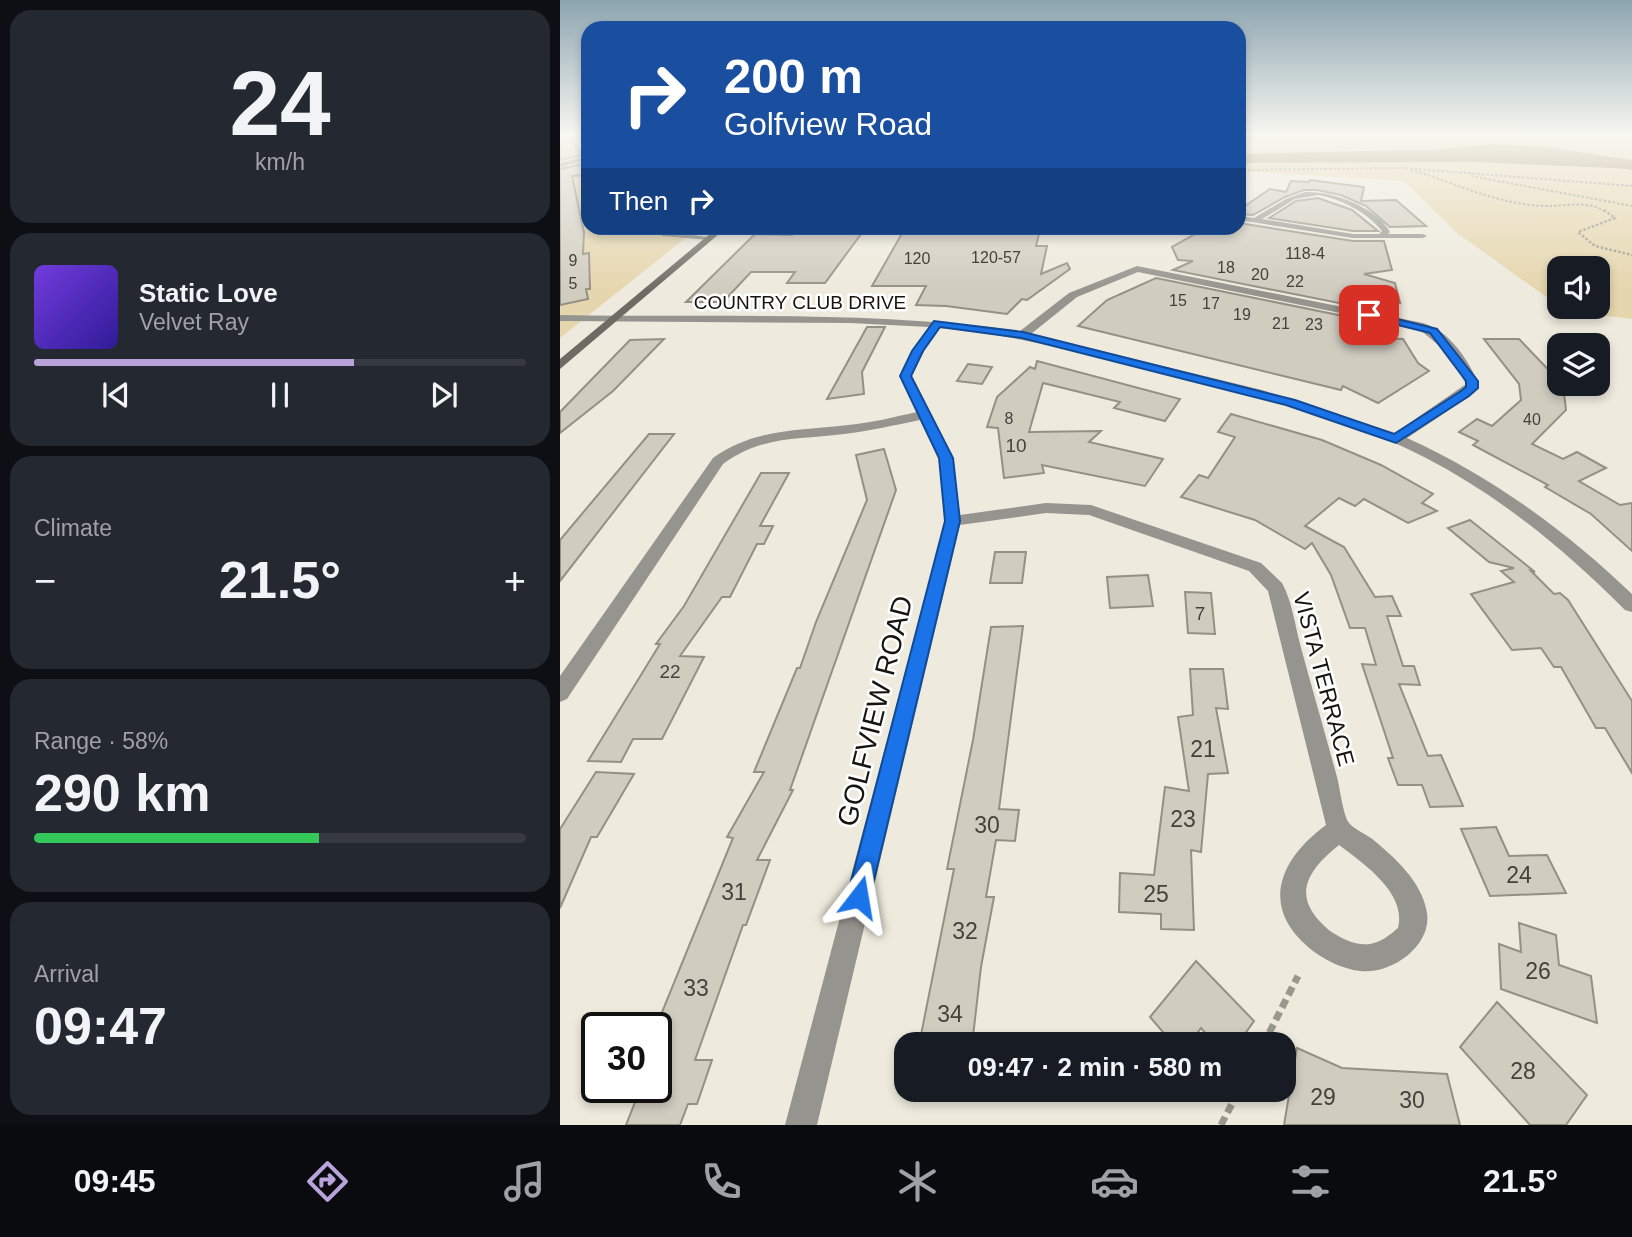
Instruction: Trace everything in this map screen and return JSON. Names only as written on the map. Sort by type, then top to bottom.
[{"type":"main road","points":[[560,365],[713,235]]},
{"type":"street","points":[[1023,335],[1073,295],[1137,269],[1423,326],[1433,331],[1448,346],[1473,384],[1465,393],[1396,439]]},
{"type":"street","name":"COUNTRY CLUB DRIVE","points":[[560,318],[937,324],[1023,335],[1290,402],[1396,439],[1503,499],[1629,598]]},
{"type":"street","name":"GOLFVIEW ROAD","points":[[802,1125],[953,521],[946,458],[906,376],[918,351],[937,324]]},
{"type":"street","points":[[560,693],[718,461],[736,445],[769,436],[846,430],[924,415]]},
{"type":"street","name":"VISTA TERRACE","points":[[953,521],[1046,508],[1091,510],[1255,567],[1276,588],[1339,830]]},
{"type":"street","points":[[1339,830],[1382,865],[1404,892],[1414,913],[1410,936],[1390,952],[1365,958],[1334,950],[1306,930],[1290,903],[1292,881],[1319,844],[1339,830]]},
{"type":"lane","points":[[1255,221],[1294,198],[1329,197],[1359,206],[1384,228],[1386,232],[1382,234]]},
{"type":"lane","points":[[1246,219],[1353,236],[1423,236]]},
{"type":"lane","points":[[674,235],[709,238]]},
{"type":"path","points":[[1462,186],[1488,197],[1545,206],[1581,204],[1602,209],[1615,218],[1578,232],[1595,246],[1632,255]]},
{"type":"path","points":[[1530,186],[1632,206]]},
{"type":"path","points":[[1270,1032],[1298,976]]},
{"type":"path","points":[[1221,1125],[1233,1102]]},
{"type":"shaded area","points":[[560,186],[581,186],[581,235],[689,235],[560,338]]},
{"type":"shaded area","points":[[1410,186],[1632,186],[1632,319],[1610,316],[1610,256],[1547,256],[1547,297],[1457,233]]},
{"type":"building","points":[[560,186],[574,186],[581,218],[581,235],[584,235],[583,254],[589,253],[590,289],[586,289],[588,299],[560,305]]},
{"type":"building","points":[[1288,186],[1364,187],[1361,201],[1396,200],[1426,226],[1390,227],[1366,206],[1341,195],[1317,190],[1304,190],[1253,215],[1246,214],[1246,205],[1270,189],[1286,192]]},
{"type":"building","points":[[1318,198],[1352,210],[1378,231],[1353,231],[1269,218],[1296,201]]},
{"type":"building","points":[[1246,224],[1353,241],[1384,241],[1392,270],[1364,274],[1395,283],[1400,303],[1378,299],[1384,312],[1173,270],[1193,261],[1178,260],[1172,247],[1193,235],[1246,235]]},
{"type":"building","points":[[754,235],[860,235],[825,283],[787,283],[795,272],[751,272],[723,302],[686,302]]},
{"type":"building","points":[[901,235],[1039,235],[1036,246],[1047,246],[1041,274],[1067,263],[1070,269],[1027,300],[1022,299],[1007,314],[916,305],[926,286],[872,286]]},
{"type":"building","points":[[1156,278],[1378,323],[1369,338],[1403,339],[1418,363],[1429,371],[1378,403],[1343,386],[1341,390],[1078,326],[1107,300]]},
{"type":"building","points":[[867,327],[885,327],[862,372],[864,394],[827,399]]},
{"type":"building","points":[[664,339],[613,391],[560,433],[560,412],[630,340]]},
{"type":"building","points":[[1484,339],[1519,339],[1547,368],[1547,396],[1564,396],[1566,410],[1532,444],[1563,459],[1577,452],[1606,468],[1579,481],[1620,505],[1632,503],[1632,551],[1591,514],[1545,487],[1548,485],[1473,445],[1478,441],[1459,432],[1477,419],[1492,426],[1521,400],[1519,384]]},
{"type":"building","points":[[1037,361],[1180,399],[1165,421],[1114,408],[1120,402],[1043,383],[1029,432],[1101,431],[1089,442],[1163,459],[1145,486],[1042,465],[1044,473],[1004,478],[998,428],[987,427],[997,397],[1030,367],[1035,369]]},
{"type":"building","points":[[968,364],[992,367],[982,384],[957,381]]},
{"type":"building","points":[[1231,414],[1322,440],[1381,465],[1433,494],[1422,503],[1437,511],[1408,523],[1364,499],[1355,506],[1339,498],[1305,526],[1344,547],[1375,597],[1392,596],[1401,616],[1387,616],[1403,666],[1414,666],[1420,685],[1399,684],[1428,756],[1441,755],[1463,806],[1430,807],[1422,785],[1398,785],[1388,758],[1393,758],[1362,664],[1376,665],[1365,628],[1350,628],[1331,575],[1312,543],[1305,549],[1255,520],[1181,497],[1199,475],[1208,478],[1235,437],[1218,432]]},
{"type":"building","points":[[649,434],[674,434],[560,581],[560,540]]},
{"type":"building","points":[[884,449],[896,490],[790,790],[793,790],[757,860],[770,860],[746,925],[743,925],[695,1060],[712,1060],[697,1104],[688,1104],[680,1125],[626,1125],[635,1103],[672,1103],[672,1012],[662,1012],[733,838],[727,837],[764,772],[754,772],[797,668],[800,668],[816,622],[867,500],[856,455]]},
{"type":"building","points":[[761,473],[789,473],[760,526],[773,526],[764,544],[757,544],[730,597],[722,597],[680,656],[704,657],[662,739],[633,739],[621,762],[588,761],[660,644],[656,644],[684,606]]},
{"type":"building","points":[[1470,520],[1535,572],[1531,571],[1554,594],[1560,593],[1568,600],[1632,701],[1632,773],[1605,728],[1596,728],[1561,667],[1554,667],[1541,648],[1512,650],[1471,594],[1514,582],[1501,571],[1514,568],[1489,562],[1448,528]]},
{"type":"building","points":[[995,552],[1026,552],[1022,583],[990,583]]},
{"type":"building","points":[[1148,575],[1153,606],[1110,608],[1107,577]]},
{"type":"building","points":[[1185,592],[1211,593],[1215,634],[1188,633]]},
{"type":"building","points":[[1023,626],[999,809],[1019,810],[1015,841],[996,840],[986,897],[994,897],[981,967],[974,1032],[922,1032],[954,869],[947,869],[973,740],[991,627]]},
{"type":"building","points":[[1190,669],[1223,669],[1228,709],[1216,708],[1228,773],[1208,774],[1201,852],[1191,850],[1194,930],[1161,929],[1161,914],[1119,912],[1120,873],[1154,875],[1165,787],[1189,791],[1178,717],[1193,715]]},
{"type":"building","points":[[596,772],[634,774],[597,837],[591,837],[560,908],[560,829]]},
{"type":"building","points":[[1496,827],[1509,856],[1547,855],[1566,893],[1490,896],[1461,829]]},
{"type":"building","points":[[1519,923],[1556,935],[1559,965],[1591,976],[1597,1023],[1501,989],[1499,944],[1521,952]]},
{"type":"building","points":[[1196,961],[1254,1021],[1246,1032],[1205,1032],[1201,1028],[1198,1032],[1163,1032],[1150,1017]]},
{"type":"building","points":[[1497,1002],[1587,1095],[1566,1125],[1530,1125],[1460,1047]]},
{"type":"building","points":[[1297,1048],[1342,1068],[1447,1074],[1460,1125],[1284,1125],[1288,1102],[1296,1102]]},
{"type":"route","points":[[859,897],[953,521],[946,458],[906,376],[918,351],[937,324],[1023,335],[1290,402],[1396,439],[1465,393],[1473,384],[1448,346],[1433,331],[1423,326],[1369,315]]}]
